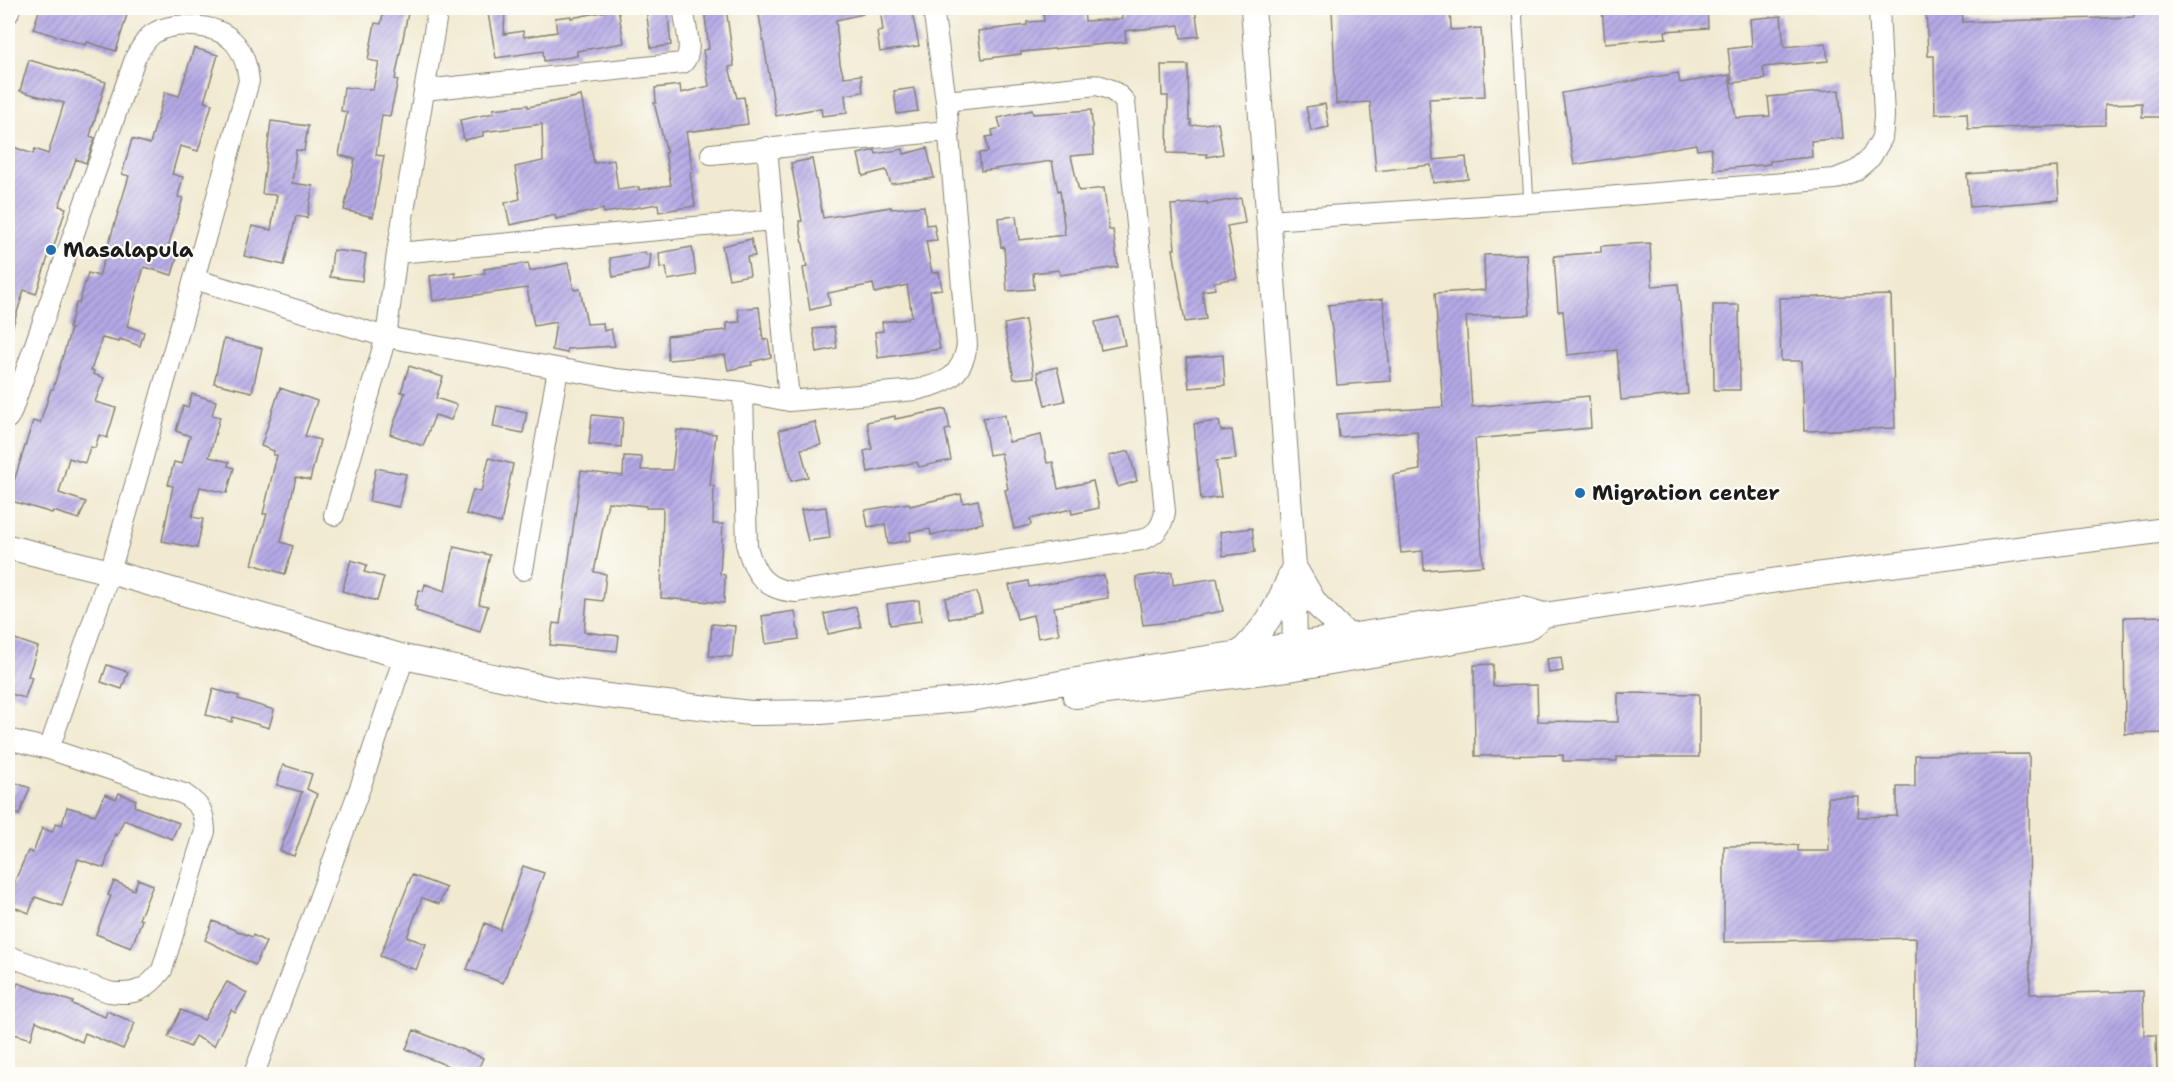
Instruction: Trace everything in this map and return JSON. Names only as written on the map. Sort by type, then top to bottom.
[{"type":"street","points":[[8,14],[10,8]]},
{"type":"street","points":[[334,514],[386,337],[397,254],[438,8]]},
{"type":"street","points":[[424,90],[683,63],[689,51],[684,8]]},
{"type":"street","points":[[194,279],[386,337],[616,379],[743,392],[789,401],[916,390],[935,386],[950,379],[958,372],[965,359],[967,345],[946,101],[933,8]]},
{"type":"street","points":[[1253,8],[1294,566],[1295,668]]},
{"type":"street","points":[[1268,220],[1529,203],[1835,178],[1855,171],[1872,157],[1882,138],[1884,117],[1879,8]]},
{"type":"street","points":[[8,418],[136,56],[146,40],[157,31],[168,27],[216,29],[237,45],[247,63],[249,81],[110,572],[49,749]]},
{"type":"street","points":[[743,392],[747,547],[751,562],[760,578],[772,587],[796,592],[1141,540],[1157,532],[1163,522],[1165,512],[1125,102],[1118,93],[1097,85],[946,101]]},
{"type":"street","points":[[711,154],[948,131]]},
{"type":"street","points":[[767,147],[789,401]]},
{"type":"street","points":[[397,254],[774,220]]},
{"type":"street","points":[[523,570],[558,369]]},
{"type":"street","points":[[8,547],[110,572],[404,657],[557,690],[750,713],[821,712],[971,699],[1149,667],[1523,609],[1544,615],[1810,576],[2166,530]]},
{"type":"street","points":[[1294,566],[1315,603],[1348,636]]},
{"type":"street","points":[[1239,654],[1273,615],[1294,566]]},
{"type":"street","points":[[971,699],[1006,705],[1295,668],[1526,629],[1544,615]]},
{"type":"street","points":[[254,1074],[361,785],[404,657]]},
{"type":"street","points":[[8,739],[49,749],[184,794],[197,803],[204,815],[205,831],[162,970],[152,983],[139,991],[123,995],[110,993],[8,956]]},
{"type":"lane","points":[[1516,8],[1529,203]]},
{"type":"building","points":[[40,8],[129,8],[116,51],[87,42],[86,45],[33,29]]},
{"type":"building","points":[[384,8],[409,8],[390,116],[382,115],[376,155],[384,156],[373,217],[344,210],[355,159],[339,155],[347,112],[341,111],[344,87],[373,90],[379,62],[368,60],[375,23],[381,24]]},
{"type":"building","points":[[487,8],[505,8],[504,34],[523,31],[524,37],[557,32],[555,18],[571,16],[571,18],[618,9],[624,43],[577,51],[577,56],[544,61],[543,51],[496,58]]},
{"type":"building","points":[[667,8],[671,45],[651,48],[646,9]]},
{"type":"building","points":[[704,8],[726,8],[734,66],[729,67],[737,98],[744,97],[748,124],[686,132],[693,172],[690,173],[695,206],[659,212],[658,204],[604,213],[603,209],[556,219],[555,215],[510,225],[505,203],[520,199],[515,167],[543,161],[542,124],[483,132],[483,136],[464,140],[460,120],[494,113],[493,109],[528,105],[528,107],[581,96],[594,163],[614,160],[618,190],[639,187],[639,190],[671,185],[665,153],[667,153],[654,103],[656,103],[655,88],[680,85],[681,93],[709,86],[703,50],[709,49]]},
{"type":"building","points":[[863,8],[863,14],[836,20],[840,64],[844,77],[861,75],[863,92],[845,95],[847,113],[822,116],[821,108],[776,116],[758,9]]},
{"type":"building","points":[[880,8],[911,8],[919,46],[880,52],[877,32],[883,31]]},
{"type":"building","points":[[1043,8],[1084,8],[1085,21],[1122,19],[1121,8],[1195,8],[1199,36],[1181,38],[1179,25],[1125,31],[1126,42],[1021,52],[1021,54],[982,59],[978,31],[1044,21]]},
{"type":"building","points":[[1332,8],[1450,8],[1451,30],[1481,28],[1485,96],[1429,99],[1433,160],[1466,157],[1468,179],[1433,183],[1431,165],[1376,171],[1370,102],[1336,104]]},
{"type":"building","points":[[1602,8],[1707,8],[1708,28],[1665,31],[1666,38],[1605,43]]},
{"type":"building","points":[[1926,8],[1962,8],[1963,22],[2134,17],[2134,8],[2166,8],[2166,117],[2142,117],[2142,103],[2105,104],[2105,125],[1968,129],[1967,113],[1935,114],[1934,56],[1928,56]]},
{"type":"building","points":[[1781,16],[1784,47],[1826,43],[1828,61],[1763,67],[1765,79],[1732,83],[1728,49],[1752,46],[1750,19]]},
{"type":"building","points":[[194,48],[218,55],[204,102],[212,104],[198,151],[180,146],[172,174],[183,177],[178,197],[183,198],[168,247],[179,250],[172,275],[144,267],[127,326],[144,332],[140,346],[120,339],[119,342],[102,338],[91,370],[94,371],[93,374],[104,378],[95,402],[116,408],[107,438],[99,435],[95,448],[90,447],[85,463],[69,458],[59,493],[86,502],[79,519],[8,500],[33,421],[40,423],[51,389],[53,389],[71,329],[69,328],[76,303],[79,303],[88,273],[99,276],[129,176],[122,174],[132,139],[150,144],[165,92],[179,96]]},
{"type":"building","points":[[29,60],[106,82],[90,136],[95,138],[86,163],[76,159],[59,206],[66,208],[36,294],[24,290],[11,332],[8,331],[8,145],[33,154],[35,149],[48,154],[64,103],[20,91]]},
{"type":"building","points":[[1161,65],[1188,65],[1191,126],[1218,122],[1223,154],[1207,157],[1207,154],[1167,153],[1168,96],[1162,96]]},
{"type":"building","points":[[1678,73],[1680,83],[1729,75],[1736,118],[1770,116],[1768,97],[1839,90],[1843,138],[1811,141],[1812,157],[1714,170],[1711,148],[1697,150],[1696,144],[1574,165],[1562,93]]},
{"type":"building","points":[[914,88],[918,111],[897,114],[894,91]]},
{"type":"building","points":[[1325,104],[1329,127],[1311,131],[1306,107]]},
{"type":"building","points":[[1032,110],[1033,114],[1091,110],[1094,154],[1071,156],[1079,191],[1104,188],[1109,230],[1113,230],[1118,267],[1060,275],[1059,270],[1033,273],[1034,289],[1007,291],[1004,246],[1001,247],[998,218],[1016,216],[1019,240],[1065,235],[1060,190],[1058,191],[1052,161],[981,171],[979,153],[988,152],[986,137],[993,136],[992,130],[1001,128],[998,118]]},
{"type":"building","points":[[271,121],[308,126],[304,151],[296,150],[292,183],[313,186],[307,218],[296,216],[284,265],[244,256],[252,226],[271,230],[277,195],[262,194]]},
{"type":"building","points":[[927,148],[934,178],[891,184],[886,170],[863,176],[858,154],[875,150],[876,154],[903,149],[904,154]]},
{"type":"building","points":[[812,159],[823,218],[891,207],[891,209],[924,206],[926,225],[934,224],[937,240],[926,241],[932,273],[939,272],[942,289],[930,291],[940,349],[878,358],[875,332],[883,331],[882,322],[908,319],[912,316],[907,285],[875,293],[873,284],[828,293],[830,305],[810,310],[803,268],[807,267],[799,221],[802,221],[791,163]]},
{"type":"building","points":[[2057,167],[2059,200],[1970,207],[1967,174]]},
{"type":"building","points":[[1241,198],[1245,223],[1227,226],[1237,278],[1214,282],[1215,289],[1202,291],[1206,319],[1185,322],[1173,249],[1175,249],[1171,205],[1207,202],[1207,204]]},
{"type":"building","points":[[751,239],[755,256],[747,257],[750,275],[729,279],[722,246]]},
{"type":"building","points":[[1650,243],[1652,286],[1678,284],[1688,394],[1621,400],[1617,350],[1567,355],[1563,311],[1558,311],[1554,256],[1601,252],[1601,246]]},
{"type":"building","points":[[692,247],[696,275],[668,280],[666,267],[660,268],[659,253]]},
{"type":"building","points":[[333,250],[366,254],[362,281],[330,277]]},
{"type":"building","points":[[645,252],[646,255],[651,254],[649,270],[613,277],[610,258]]},
{"type":"building","points":[[1527,254],[1530,315],[1466,317],[1472,407],[1589,396],[1591,428],[1475,439],[1483,566],[1424,570],[1423,551],[1401,553],[1393,475],[1420,470],[1417,431],[1339,437],[1337,414],[1443,407],[1435,293],[1485,290],[1484,255]]},
{"type":"building","points":[[528,263],[530,271],[568,263],[574,290],[580,289],[587,324],[603,323],[604,331],[611,329],[615,346],[567,349],[567,353],[552,350],[556,322],[534,326],[527,288],[433,301],[430,276],[455,272],[455,277],[485,273],[484,269]]},
{"type":"building","points":[[1891,295],[1895,428],[1804,431],[1802,361],[1781,361],[1779,298]]},
{"type":"building","points":[[1383,299],[1391,381],[1337,385],[1328,305]]},
{"type":"building","points":[[1713,305],[1739,305],[1740,390],[1714,390]]},
{"type":"building","points":[[759,307],[763,340],[768,339],[771,357],[751,362],[752,365],[728,370],[725,355],[668,360],[667,336],[727,330],[727,323],[740,322],[738,309]]},
{"type":"building","points":[[1119,317],[1125,345],[1101,350],[1095,322]]},
{"type":"building","points":[[1025,320],[1034,377],[1014,379],[1004,324]]},
{"type":"building","points":[[834,327],[837,348],[817,352],[813,329]]},
{"type":"building","points":[[224,339],[262,348],[252,392],[214,383]]},
{"type":"building","points":[[1223,355],[1225,385],[1189,388],[1186,358]]},
{"type":"building","points":[[409,366],[443,377],[436,398],[457,405],[451,420],[435,415],[423,446],[390,434],[405,393],[401,392]]},
{"type":"building","points":[[1057,367],[1065,401],[1045,405],[1037,372]]},
{"type":"building","points":[[280,388],[317,401],[305,436],[320,440],[310,480],[296,477],[281,542],[293,546],[285,574],[252,564],[267,514],[263,514],[277,455],[273,455],[274,451],[261,446]]},
{"type":"building","points":[[192,394],[216,401],[212,415],[220,417],[209,457],[229,462],[228,466],[234,468],[227,493],[200,487],[192,517],[203,519],[197,548],[162,541],[173,486],[168,485],[174,462],[182,464],[190,436],[176,431],[183,406],[188,407]]},
{"type":"building","points":[[497,406],[527,412],[523,433],[493,427]]},
{"type":"building","points":[[946,409],[950,429],[945,430],[951,460],[919,467],[917,462],[868,472],[864,451],[872,449],[867,422]]},
{"type":"building","points":[[592,415],[623,418],[621,447],[589,444]]},
{"type":"building","points":[[1005,415],[1009,442],[1041,435],[1047,463],[1053,462],[1058,489],[1093,481],[1099,508],[1072,514],[1071,509],[1030,519],[1031,525],[1014,529],[1005,490],[1008,489],[1001,453],[989,455],[983,418]]},
{"type":"building","points":[[1219,421],[1221,431],[1232,430],[1236,459],[1216,461],[1221,497],[1201,500],[1194,424]]},
{"type":"building","points":[[815,422],[821,445],[801,449],[808,477],[791,481],[779,430]]},
{"type":"building","points":[[677,430],[716,434],[710,486],[714,486],[713,524],[723,524],[720,574],[725,575],[724,603],[661,598],[663,508],[646,508],[646,506],[608,502],[594,572],[606,574],[603,601],[587,599],[584,632],[619,636],[617,651],[550,645],[553,623],[560,624],[581,471],[623,476],[624,456],[642,457],[641,470],[672,470]]},
{"type":"building","points":[[1129,451],[1137,481],[1118,487],[1109,456]]},
{"type":"building","points":[[489,458],[513,464],[501,523],[466,514],[473,490],[481,492]]},
{"type":"building","points":[[376,468],[406,474],[399,507],[369,501]]},
{"type":"building","points":[[961,494],[963,503],[978,500],[983,523],[931,535],[930,529],[910,532],[911,540],[888,544],[885,524],[868,527],[865,510],[909,503],[910,506]]},
{"type":"building","points":[[826,507],[830,538],[808,541],[801,510]]},
{"type":"building","points":[[1252,528],[1255,552],[1223,556],[1220,532]]},
{"type":"building","points":[[454,547],[490,555],[479,604],[488,606],[480,632],[416,611],[417,607],[414,606],[419,590],[423,591],[425,584],[445,591]]},
{"type":"building","points":[[351,560],[367,565],[364,572],[384,577],[377,601],[342,591]]},
{"type":"building","points":[[1172,572],[1173,585],[1217,578],[1223,611],[1177,619],[1178,621],[1143,625],[1136,577]]},
{"type":"building","points":[[1104,575],[1108,598],[1054,607],[1059,634],[1038,638],[1033,615],[1017,619],[1009,585],[1028,581],[1029,587]]},
{"type":"building","points":[[977,592],[982,612],[949,619],[945,598]]},
{"type":"building","points":[[919,600],[921,621],[890,625],[887,604]]},
{"type":"building","points":[[856,607],[861,627],[828,634],[824,614]]},
{"type":"building","points":[[795,611],[799,639],[766,644],[762,616]]},
{"type":"building","points":[[2166,616],[2166,733],[2125,734],[2124,617]]},
{"type":"building","points":[[712,624],[735,626],[732,657],[709,656]]},
{"type":"building","points":[[15,639],[38,647],[28,676],[32,677],[25,698],[8,693],[8,660]]},
{"type":"building","points":[[1561,657],[1563,671],[1549,673],[1547,659]]},
{"type":"building","points":[[1493,664],[1493,686],[1537,685],[1538,721],[1618,722],[1618,693],[1699,694],[1699,757],[1617,757],[1617,761],[1563,761],[1563,755],[1475,756],[1474,665]]},
{"type":"building","points":[[107,665],[128,672],[122,689],[101,682]]},
{"type":"building","points":[[213,689],[239,696],[238,699],[274,710],[269,728],[233,717],[232,722],[206,715]]},
{"type":"building","points":[[2029,754],[2030,994],[2143,991],[2144,1035],[2156,1035],[2157,1074],[1916,1074],[1916,938],[1724,942],[1724,846],[1798,845],[1798,851],[1829,851],[1828,797],[1859,797],[1858,817],[1897,816],[1897,787],[1915,787],[1915,755]]},
{"type":"building","points":[[283,765],[312,774],[307,789],[317,794],[294,856],[280,851],[302,792],[277,785]]},
{"type":"building","points":[[16,783],[30,788],[19,815],[8,811],[8,804]]},
{"type":"building","points":[[119,793],[136,800],[134,806],[179,823],[172,839],[124,820],[117,835],[115,834],[104,868],[78,859],[62,906],[35,897],[29,913],[8,905],[8,883],[13,885],[28,851],[33,853],[42,828],[52,832],[56,823],[62,825],[67,807],[95,815],[105,794],[116,799]]},
{"type":"building","points":[[523,866],[544,873],[503,983],[467,969],[485,923],[500,930]]},
{"type":"building","points":[[412,875],[446,888],[439,904],[422,898],[407,937],[426,944],[416,970],[380,956]]},
{"type":"building","points":[[138,879],[153,885],[139,919],[142,920],[131,948],[96,934],[111,896],[108,895],[114,881],[134,890]]},
{"type":"building","points":[[213,921],[266,942],[255,965],[205,940]]},
{"type":"building","points":[[227,982],[247,993],[235,1013],[231,1010],[214,1046],[195,1036],[190,1047],[168,1037],[181,1010],[204,1020]]},
{"type":"building","points":[[18,983],[73,1002],[72,1004],[105,1017],[107,1011],[135,1023],[123,1049],[85,1033],[82,1042],[36,1021],[31,1039],[14,1034],[15,1029],[8,1027],[11,1009],[9,1008]]},
{"type":"building","points":[[414,1030],[483,1058],[476,1074],[468,1074],[406,1049]]},
{"type":"place","name":"Masalapula","points":[[51,250]]},
{"type":"place","name":"Migration center","points":[[1580,493]]}]
